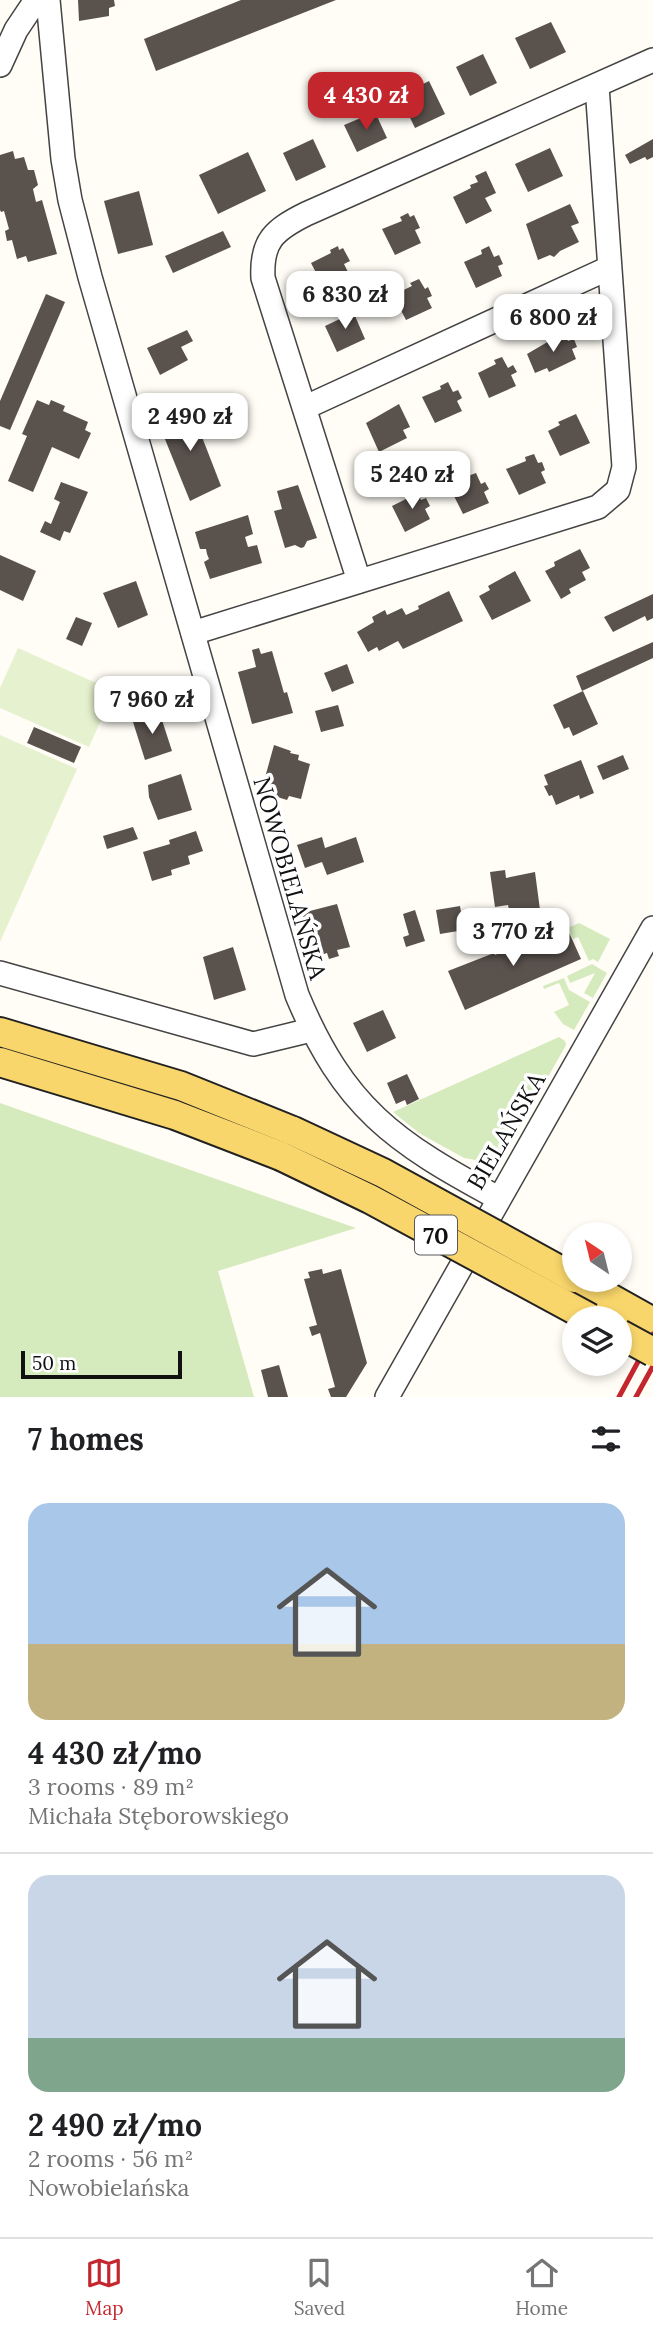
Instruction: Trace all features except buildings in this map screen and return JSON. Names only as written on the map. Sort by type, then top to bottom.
[{"type":"main road","name":"70","points":[[0,1032],[181,1086],[287,1144],[370,1199],[568,1306]]},
{"type":"main road","name":"70","points":[[0,1062],[175,1115],[287,1144],[383,1173],[562,1272]]},
{"type":"main road","name":"70","points":[[599,1292],[653,1322]]},
{"type":"main road","points":[[632,1341],[653,1352]]},
{"type":"street","points":[[0,65],[16,30],[36,0]]},
{"type":"street","name":"NOWOBIELAŃSKA","points":[[48,0],[63,159],[70,200],[297,995],[311,1030],[337,1074],[379,1124],[402,1142],[498,1198]]},
{"type":"street","points":[[359,580],[263,278],[264,252],[275,234],[306,214],[653,60]]},
{"type":"street","points":[[193,633],[598,507],[618,489],[624,467],[597,86]]},
{"type":"street","points":[[306,407],[609,268]]},
{"type":"street","name":"BIELAŃSKA","points":[[387,1397],[653,928]]},
{"type":"street","points":[[0,973],[253,1044],[311,1030]]},
{"type":"green space","points":[[18,648],[114,691],[89,747],[0,708],[0,688]]},
{"type":"green space","points":[[0,735],[77,769],[0,942]]},
{"type":"green space","points":[[579,923],[610,939],[598,962],[593,959],[589,961],[578,937],[573,939],[568,928]]},
{"type":"green space","points":[[592,964],[607,973],[593,998],[584,993],[595,973],[570,983],[567,976]]},
{"type":"green space","points":[[564,978],[569,990],[590,1002],[574,1030],[563,1024],[554,1012],[569,1005],[559,983],[544,989],[543,986]]},
{"type":"green space","points":[[559,1037],[566,1045],[524,1120],[505,1149],[497,1156],[482,1161],[464,1158],[419,1133],[393,1112]]},
{"type":"green space","points":[[0,1103],[356,1228],[218,1271],[254,1397],[0,1397]]},
{"type":"railway","points":[[619,1397],[653,1334]]},
{"type":"railway","points":[[636,1397],[653,1366]]}]
